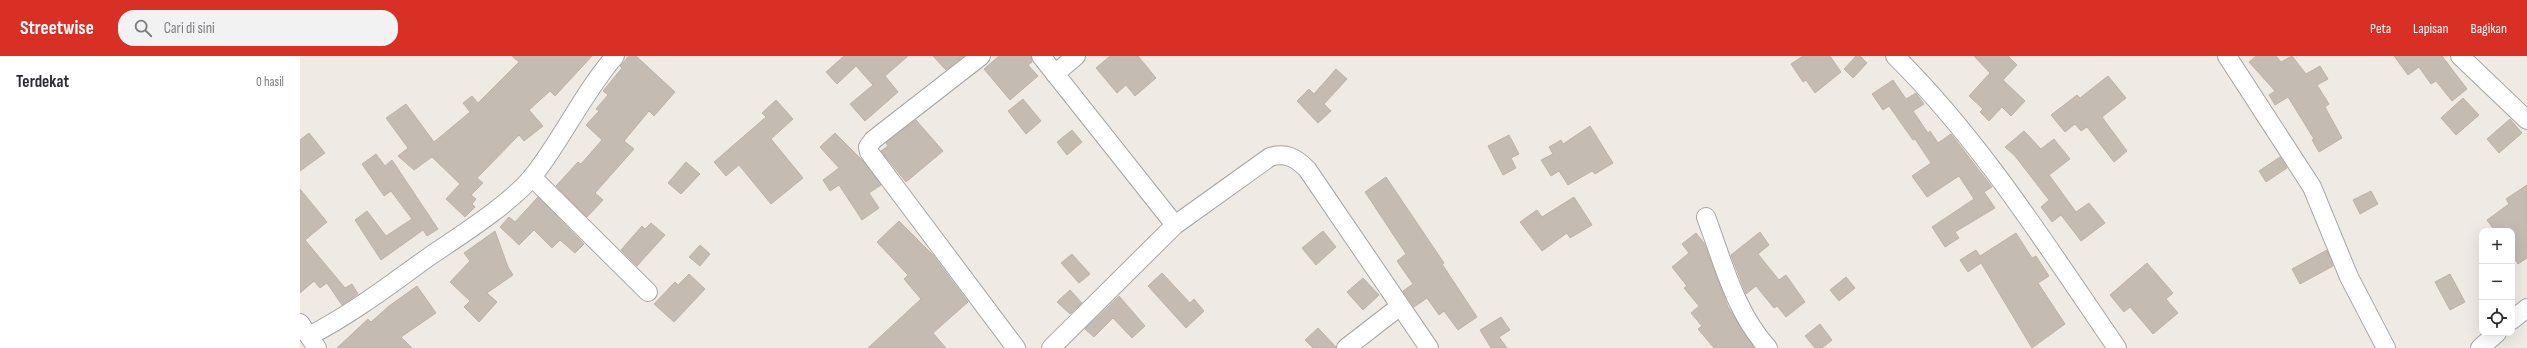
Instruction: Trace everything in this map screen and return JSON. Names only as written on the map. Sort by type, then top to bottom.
[{"type":"street","points":[[309,336],[333,324],[457,238],[496,208],[532,177],[562,135],[593,85],[615,56]]},
{"type":"street","points":[[982,56],[873,140],[868,147],[869,152],[1016,348]]},
{"type":"street","points":[[1041,56],[1175,226]]},
{"type":"street","points":[[1055,74],[1076,56]]},
{"type":"street","points":[[1895,56],[1921,82],[1966,134],[2117,348]]},
{"type":"street","points":[[2227,56],[2312,187],[2348,278],[2386,348]]},
{"type":"street","points":[[2460,56],[2527,120]]},
{"type":"street","points":[[1051,348],[1175,226],[1270,157],[1280,154],[1290,156],[1299,161],[1307,169],[1399,307],[1429,348]]},
{"type":"street","points":[[532,177],[648,292]]},
{"type":"street","points":[[1706,217],[1741,311],[1755,334],[1768,348]]},
{"type":"street","points":[[1346,348],[1399,307]]},
{"type":"street","points":[[2515,318],[2527,308]]},
{"type":"street","points":[[2480,348],[2494,336]]},
{"type":"building","points":[[512,56],[592,56],[555,96],[550,91],[529,110],[543,126],[524,141],[519,135],[477,178],[483,183],[471,195],[476,199],[472,204],[475,207],[465,217],[446,199],[460,184],[432,157],[414,170],[398,156],[408,148],[386,118],[406,104],[434,142],[470,112],[463,103],[472,96],[478,103],[519,62]]},
{"type":"building","points":[[629,56],[636,56],[675,92],[654,116],[649,111],[624,141],[634,149],[595,193],[603,200],[587,217],[556,186],[578,162],[581,164],[602,140],[586,125],[599,111],[596,109],[608,95],[603,91],[622,68],[620,66]]},
{"type":"building","points":[[844,56],[908,56],[885,76],[898,92],[865,121],[850,104],[873,85],[856,66],[837,84],[826,72]]},
{"type":"building","points":[[933,56],[964,56],[946,70]]},
{"type":"building","points":[[999,56],[1031,56],[1032,62],[1028,65],[1038,76],[1010,100],[984,69]]},
{"type":"building","points":[[1110,56],[1138,56],[1156,78],[1135,96],[1126,85],[1117,93],[1096,68]]},
{"type":"building","points":[[1803,56],[1830,56],[1841,72],[1815,93],[1806,80],[1803,82],[1791,64]]},
{"type":"building","points":[[1856,56],[1860,56],[1867,63],[1853,78],[1844,69]]},
{"type":"building","points":[[1974,56],[2008,56],[2017,65],[2003,80],[2025,101],[2011,116],[2002,107],[1989,121],[1980,112],[1983,109],[1969,96],[1990,73]]},
{"type":"building","points":[[2256,56],[2276,56],[2281,62],[2292,56],[2306,74],[2320,66],[2328,79],[2317,85],[2329,104],[2325,107],[2342,138],[2319,152],[2312,140],[2314,139],[2288,97],[2275,105],[2269,95],[2275,91],[2249,62]]},
{"type":"building","points":[[2394,56],[2442,56],[2467,89],[2452,101],[2436,81],[2431,84],[2419,67],[2408,75]]},
{"type":"building","points":[[1336,69],[1347,79],[1324,104],[1331,111],[1318,123],[1297,101],[1309,89],[1314,94]]},
{"type":"building","points":[[2108,76],[2126,98],[2102,117],[2127,151],[2114,162],[2087,127],[2081,131],[2075,124],[2065,132],[2051,115],[2077,95],[2080,98]]},
{"type":"building","points":[[1893,80],[1906,99],[1916,93],[1924,104],[1913,111],[1928,133],[1930,131],[1938,143],[1951,134],[1992,187],[1984,192],[1995,208],[1955,232],[1959,238],[1945,247],[1932,227],[1974,199],[1959,176],[1927,197],[1912,176],[1931,163],[1915,139],[1913,140],[1889,106],[1883,110],[1872,94]]},
{"type":"building","points":[[2463,98],[2479,115],[2456,135],[2441,118]]},
{"type":"building","points":[[1023,99],[1041,121],[1026,134],[1008,111]]},
{"type":"building","points":[[776,100],[793,119],[771,139],[803,178],[771,204],[739,165],[726,176],[714,162],[766,117],[762,113]]},
{"type":"building","points":[[2510,119],[2522,133],[2499,153],[2487,139]]},
{"type":"building","points":[[916,120],[943,151],[906,182],[881,151],[888,146],[886,143]]},
{"type":"building","points":[[1590,126],[1613,163],[1595,174],[1592,171],[1568,185],[1559,171],[1551,176],[1541,160],[1553,154],[1549,147],[1561,140],[1563,144]]},
{"type":"building","points":[[1072,130],[1082,142],[1067,155],[1057,142]]},
{"type":"building","points":[[2024,131],[2041,149],[2054,139],[2070,159],[2049,175],[2076,212],[2089,203],[2105,223],[2081,241],[2061,215],[2052,222],[2041,207],[2049,200],[2015,156],[2005,147]]},
{"type":"building","points":[[309,133],[325,153],[300,171],[300,140]]},
{"type":"building","points":[[835,133],[864,162],[881,185],[869,193],[879,208],[862,220],[839,185],[830,191],[823,180],[839,168],[820,147]]},
{"type":"building","points":[[1509,135],[1519,154],[1511,158],[1516,168],[1503,175],[1488,146]]},
{"type":"building","points":[[376,154],[385,166],[392,160],[438,229],[427,236],[423,230],[381,260],[355,220],[367,211],[386,236],[412,219],[391,191],[384,196],[362,164]]},
{"type":"building","points":[[2280,157],[2287,168],[2266,182],[2259,171]]},
{"type":"building","points":[[686,162],[700,174],[681,194],[668,183]]},
{"type":"building","points":[[1386,177],[1444,263],[1442,264],[1477,317],[1458,330],[1444,311],[1439,315],[1427,298],[1414,307],[1403,291],[1413,284],[1397,261],[1406,254],[1365,192]]},
{"type":"building","points":[[2527,185],[2527,258],[2518,264],[2515,260],[2515,228],[2493,228],[2487,220],[2509,204],[2506,199]]},
{"type":"building","points":[[300,189],[327,222],[305,240],[345,288],[352,284],[358,294],[342,305],[327,283],[320,288],[314,281],[300,293]]},
{"type":"building","points":[[2371,191],[2378,204],[2360,214],[2353,200]]},
{"type":"building","points":[[538,197],[584,244],[575,253],[560,240],[552,248],[534,230],[519,245],[500,227],[509,217],[515,222]]},
{"type":"building","points":[[1574,197],[1592,225],[1570,238],[1567,233],[1542,251],[1520,222],[1537,210],[1542,217]]},
{"type":"building","points":[[899,221],[932,254],[968,302],[933,333],[946,348],[868,348],[921,299],[904,279],[908,275],[877,242]]},
{"type":"building","points":[[651,223],[665,235],[637,266],[621,250],[642,226],[645,229]]},
{"type":"building","points":[[495,231],[508,267],[513,275],[487,293],[497,302],[479,322],[464,307],[470,301],[450,282],[470,261],[464,253]]},
{"type":"building","points":[[1323,231],[1336,247],[1316,265],[1302,248]]},
{"type":"building","points":[[1760,232],[1769,245],[1758,254],[1779,280],[1786,275],[1805,302],[1786,317],[1777,306],[1774,308],[1756,286],[1746,294],[1731,255]]},
{"type":"building","points":[[1696,233],[1704,243],[1728,307],[1754,348],[1714,348],[1698,329],[1702,326],[1691,313],[1699,306],[1684,288],[1687,286],[1672,267],[1689,253],[1682,244]]},
{"type":"building","points":[[2016,233],[2032,258],[2036,256],[2049,276],[2038,283],[2065,324],[2032,348],[1981,263],[1968,272],[1960,260],[1976,250],[1980,256]]},
{"type":"building","points":[[700,245],[710,254],[700,266],[689,257]]},
{"type":"building","points":[[2327,250],[2333,266],[2300,284],[2292,269]]},
{"type":"building","points":[[1072,254],[1090,274],[1079,283],[1061,263]]},
{"type":"building","points":[[2147,263],[2173,293],[2166,299],[2178,313],[2153,334],[2130,307],[2124,312],[2110,295]]},
{"type":"building","points":[[1162,273],[1190,303],[1194,299],[1204,311],[1186,328],[1148,286]]},
{"type":"building","points":[[689,274],[705,289],[674,322],[654,304],[675,282],[678,285]]},
{"type":"building","points":[[2450,274],[2465,302],[2450,310],[2435,282]]},
{"type":"building","points":[[1846,277],[1855,288],[1839,301],[1830,290]]},
{"type":"building","points":[[1363,278],[1379,295],[1363,310],[1347,292]]},
{"type":"building","points":[[417,286],[436,313],[401,337],[412,348],[337,348],[368,319],[371,322],[389,306]]},
{"type":"building","points":[[1070,290],[1082,303],[1070,314],[1057,302]]},
{"type":"building","points":[[1119,296],[1145,326],[1132,338],[1113,318],[1094,337],[1085,329]]},
{"type":"building","points":[[1501,317],[1510,330],[1499,337],[1507,348],[1491,348],[1480,330]]},
{"type":"building","points":[[1820,324],[1832,340],[1822,348],[1815,348],[1805,336]]},
{"type":"building","points":[[1318,328],[1336,348],[1313,348],[1305,340]]}]
